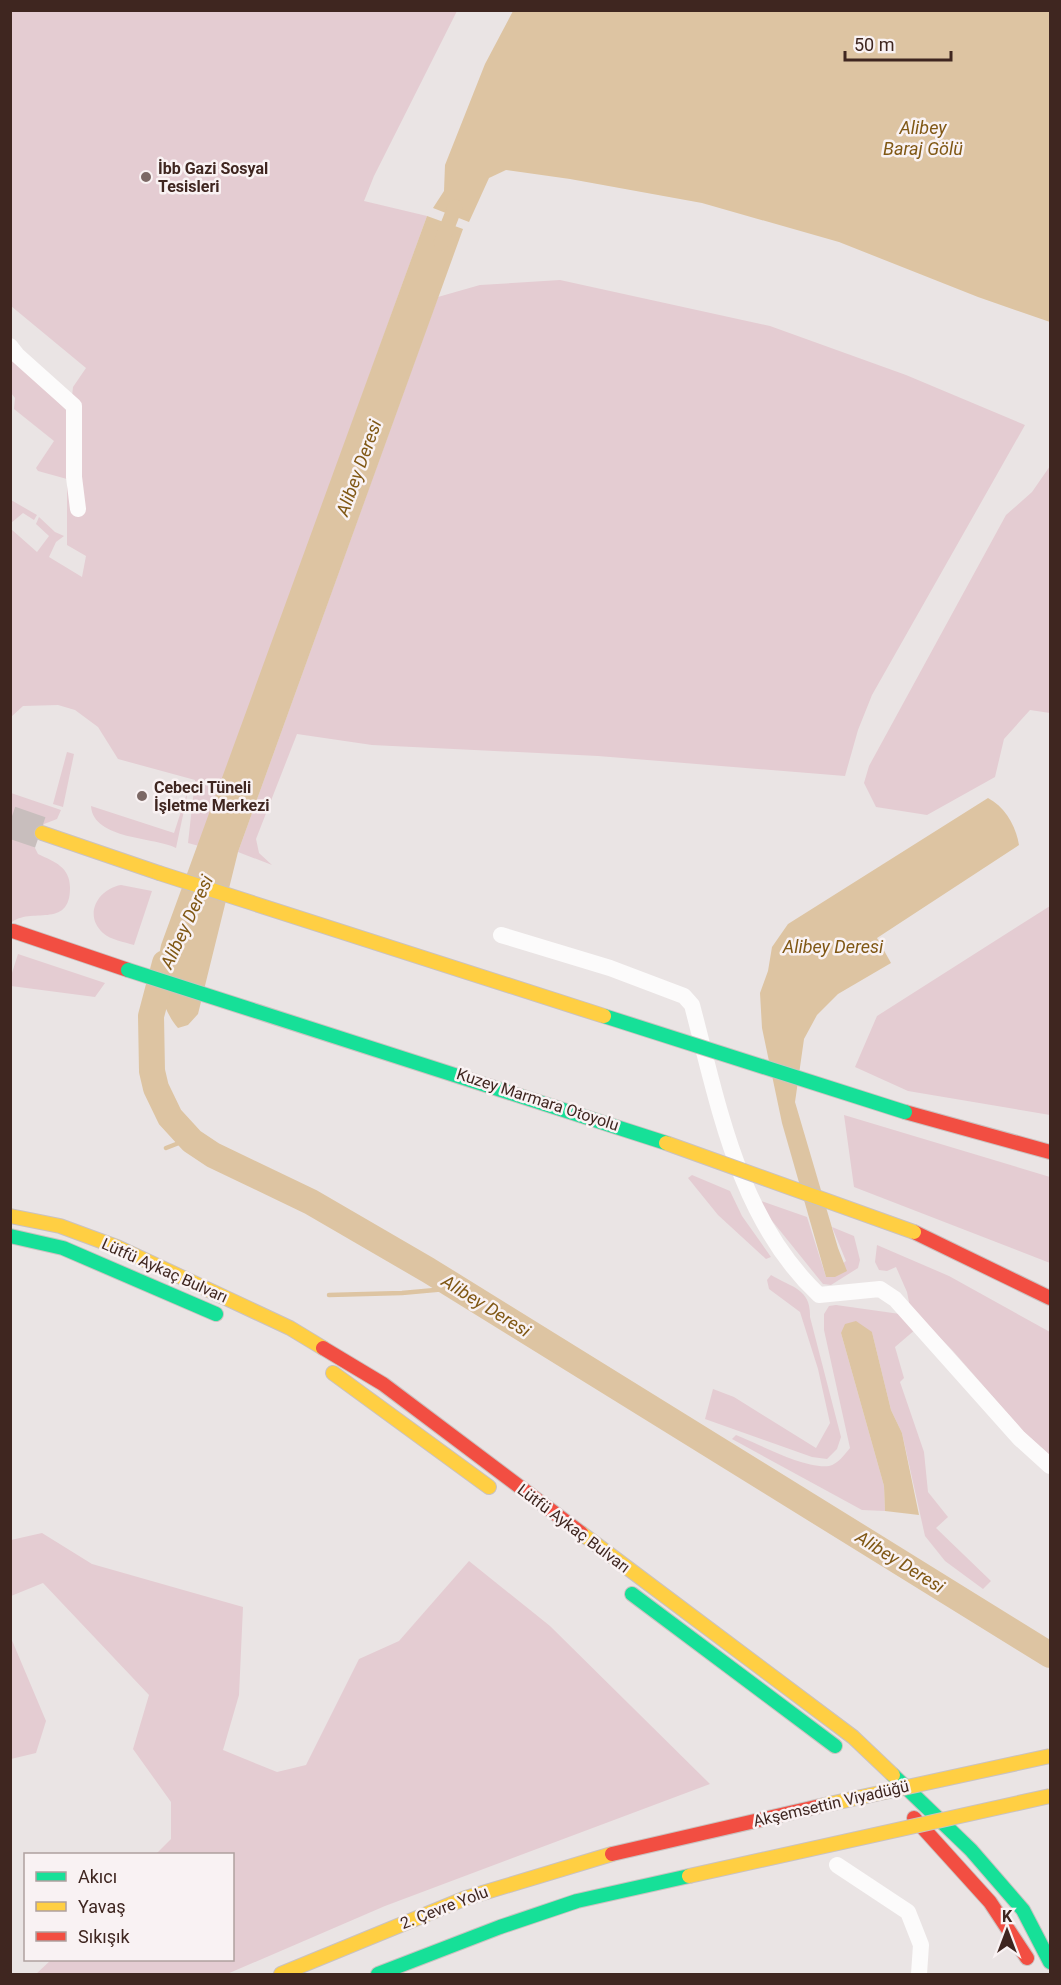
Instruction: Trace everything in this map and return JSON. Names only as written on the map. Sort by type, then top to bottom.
[{"type":"main road","points":[[42,833],[159,873],[905,1112],[1050,1152]]},
{"type":"main road","name":"Kuzey Marmara Otoyolu","points":[[13,931],[128,970],[633,1130],[765,1175],[914,1232],[974,1259],[1050,1298]]},
{"type":"main road","name":"Lütfü Aykaç Bulvarı","points":[[10,1216],[60,1226],[117,1247],[290,1328],[383,1384],[853,1737],[971,1850],[1023,1910],[1050,1962]]},
{"type":"main road","name":"Lütfü Aykaç Bulvarı","points":[[10,1236],[63,1248],[225,1318]]},
{"type":"main road","name":"Lütfü Aykaç Bulvarı","points":[[323,1367],[374,1401],[496,1492]]},
{"type":"main road","name":"Lütfü Aykaç Bulvarı","points":[[620,1585],[844,1753]]},
{"type":"main road","name":"Akşemsettin Viyadüğü","points":[[612,1854],[902,1787],[1050,1756]]},
{"type":"main road","points":[[877,1783],[983,1892],[1012,1930],[1032,1967]]},
{"type":"main road","points":[[378,1974],[500,1927],[577,1901],[1050,1796]]},
{"type":"main road","name":"2. Çevre Yolu","points":[[281,1974],[466,1898],[612,1854]]},
{"type":"street","points":[[10,346],[74,406],[74,477],[78,509]]},
{"type":"street","points":[[501,935],[610,968],[684,996],[692,1005],[720,1110],[750,1201],[794,1268],[819,1295],[880,1289],[895,1299],[1019,1438],[1050,1467]]},
{"type":"street","points":[[837,1865],[908,1912],[921,1945],[919,1974]]},
{"type":"shaded area","points":[[11,11],[457,11],[374,176],[364,201],[427,216],[199,846],[188,843],[195,780],[118,759],[98,727],[75,710],[58,705],[23,706],[11,717],[11,529],[37,552],[49,536],[36,524],[39,517],[55,532],[64,536],[56,542],[49,557],[82,577],[86,556],[67,545],[67,479],[38,471],[36,468],[54,441],[14,409],[15,398],[11,393],[11,354],[70,414],[73,387],[86,368],[11,306]]},
{"type":"shaded area","points":[[560,280],[770,326],[906,375],[1025,425],[872,695],[858,730],[845,776],[598,756],[372,745],[297,734],[256,839],[259,853],[272,865],[238,852],[438,297],[480,285]]},
{"type":"shaded area","points":[[1050,466],[1050,713],[1030,710],[1004,739],[995,777],[927,815],[876,807],[864,783],[869,766],[1006,515],[1032,492]]},
{"type":"shaded area","points":[[11,500],[37,515],[34,520],[23,513],[11,523]]},
{"type":"shaded area","points":[[67,752],[74,754],[63,807],[53,804]]},
{"type":"shaded area","points":[[189,787],[176,848],[114,831],[102,825],[94,817],[91,806],[174,833]]},
{"type":"shaded area","points":[[11,793],[61,810],[57,819],[44,824],[34,846],[38,854],[64,870],[70,888],[68,901],[63,909],[48,915],[19,918],[11,923]]},
{"type":"shaded area","points":[[121,885],[152,891],[134,945],[103,933],[94,918],[96,904],[100,897],[113,887]]},
{"type":"shaded area","points":[[1050,906],[1050,1115],[908,1091],[855,1067],[877,1016]]},
{"type":"shaded area","points":[[18,954],[105,983],[95,997],[11,986],[11,976]]},
{"type":"shaded area","points":[[844,1115],[1050,1177],[1050,1263],[854,1187]]},
{"type":"shaded area","points":[[692,1175],[730,1191],[742,1216],[771,1257],[766,1259],[718,1215],[688,1178]]},
{"type":"shaded area","points":[[761,1201],[807,1217],[826,1277],[846,1261],[832,1227],[854,1236],[860,1260],[858,1268],[831,1285],[823,1284],[761,1207]]},
{"type":"shaded area","points":[[877,1245],[949,1276],[1050,1332],[1050,1455],[1023,1431],[953,1351],[910,1307],[907,1292],[896,1267],[887,1271],[879,1270],[875,1262]]},
{"type":"shaded area","points":[[771,1275],[799,1290],[810,1308],[810,1317],[841,1437],[837,1449],[827,1459],[812,1457],[705,1419],[713,1389],[734,1397],[816,1448],[830,1423],[818,1369],[800,1312],[769,1289],[767,1280]]},
{"type":"shaded area","points":[[829,1306],[900,1314],[916,1329],[895,1347],[904,1378],[900,1382],[924,1452],[928,1492],[948,1517],[936,1528],[991,1581],[983,1589],[945,1561],[925,1536],[902,1433],[891,1410],[872,1332],[841,1333],[884,1486],[885,1511],[862,1510],[732,1439],[736,1435],[795,1460],[819,1466],[829,1466],[835,1463],[850,1448],[824,1330],[824,1314]]},
{"type":"shaded area","points":[[42,1533],[92,1564],[243,1607],[239,1695],[223,1750],[277,1772],[306,1765],[359,1659],[399,1641],[469,1561],[550,1626],[710,1784],[385,1906],[227,1974],[36,1974],[50,1961],[234,1961],[234,1853],[157,1853],[171,1839],[171,1802],[133,1749],[149,1695],[43,1583],[11,1596],[11,1540]]},
{"type":"shaded area","points":[[11,1638],[46,1721],[36,1753],[11,1759]]},
{"type":"water","name":"Alibey Baraj Gölü","points":[[513,11],[1050,11],[1050,322],[978,297],[839,242],[702,203],[506,170],[489,178],[469,222],[433,208],[444,191],[445,165],[485,64]]},
{"type":"water","points":[[427,216],[463,229],[238,852],[198,1014],[188,1025],[178,1028],[166,1010],[160,989],[158,967],[161,945]]},
{"type":"water","name":"Alibey Deresi","points":[[988,798],[1000,806],[1009,818],[1019,845],[877,938],[891,963],[838,994],[817,1015],[804,1039],[795,1102],[838,1248],[847,1271],[835,1277],[826,1277],[782,1123],[762,1028],[760,993],[768,971],[772,947],[788,924]]},
{"type":"water","name":"Alibey Deresi","points":[[856,1321],[872,1332],[891,1410],[902,1433],[919,1515],[885,1511],[884,1486],[841,1333],[845,1324]]},
{"type":"waterway","name":"Alibey Deresi","points":[[441,243],[455,207]]},
{"type":"waterway","name":"Alibey Deresi","points":[[165,963],[151,1016],[152,1071],[156,1088],[170,1117],[192,1141],[213,1155],[311,1202],[428,1270],[1050,1655]]},
{"type":"waterway","points":[[166,1148],[189,1139]]},
{"type":"waterway","points":[[329,1295],[402,1293],[457,1288]]},
{"type":"tunnel","points":[[10,822],[42,833]]},
{"type":"traffic: fast","points":[[128,970],[666,1143]]},
{"type":"traffic: fast","points":[[604,1016],[905,1112]]},
{"type":"traffic: fast","points":[[10,1236],[63,1248],[216,1314]]},
{"type":"traffic: fast","points":[[632,1594],[835,1746]]},
{"type":"traffic: fast","points":[[893,1775],[971,1850],[1023,1910],[1050,1962]]},
{"type":"traffic: fast","points":[[378,1974],[500,1927],[577,1901],[689,1876]]},
{"type":"traffic: slow","points":[[42,833],[159,873]]},
{"type":"traffic: slow","points":[[159,873],[604,1016]]},
{"type":"traffic: slow","points":[[666,1143],[914,1232]]},
{"type":"traffic: slow","points":[[10,1216],[60,1226],[117,1247],[290,1328],[323,1348]]},
{"type":"traffic: slow","points":[[333,1373],[489,1487]]},
{"type":"traffic: slow","points":[[581,1533],[853,1737],[893,1775]]},
{"type":"traffic: slow","points":[[820,1806],[1050,1756]]},
{"type":"traffic: slow","points":[[689,1876],[1050,1796]]},
{"type":"traffic: slow","points":[[281,1974],[466,1898],[612,1854]]},
{"type":"traffic: jam","points":[[13,931],[128,970]]},
{"type":"traffic: jam","points":[[905,1112],[1050,1152]]},
{"type":"traffic: jam","points":[[914,1232],[1050,1298]]},
{"type":"traffic: jam","points":[[323,1348],[383,1384],[581,1533]]},
{"type":"traffic: jam","points":[[612,1854],[820,1806]]},
{"type":"traffic: jam","points":[[914,1818],[990,1902],[1027,1958]]},
{"type":"place","name":"İbb Gazi Sosyal Tesisleri","points":[[146,177]]},
{"type":"place","name":"Cebeci Tüneli İşletme Merkezi","points":[[142,796]]}]
